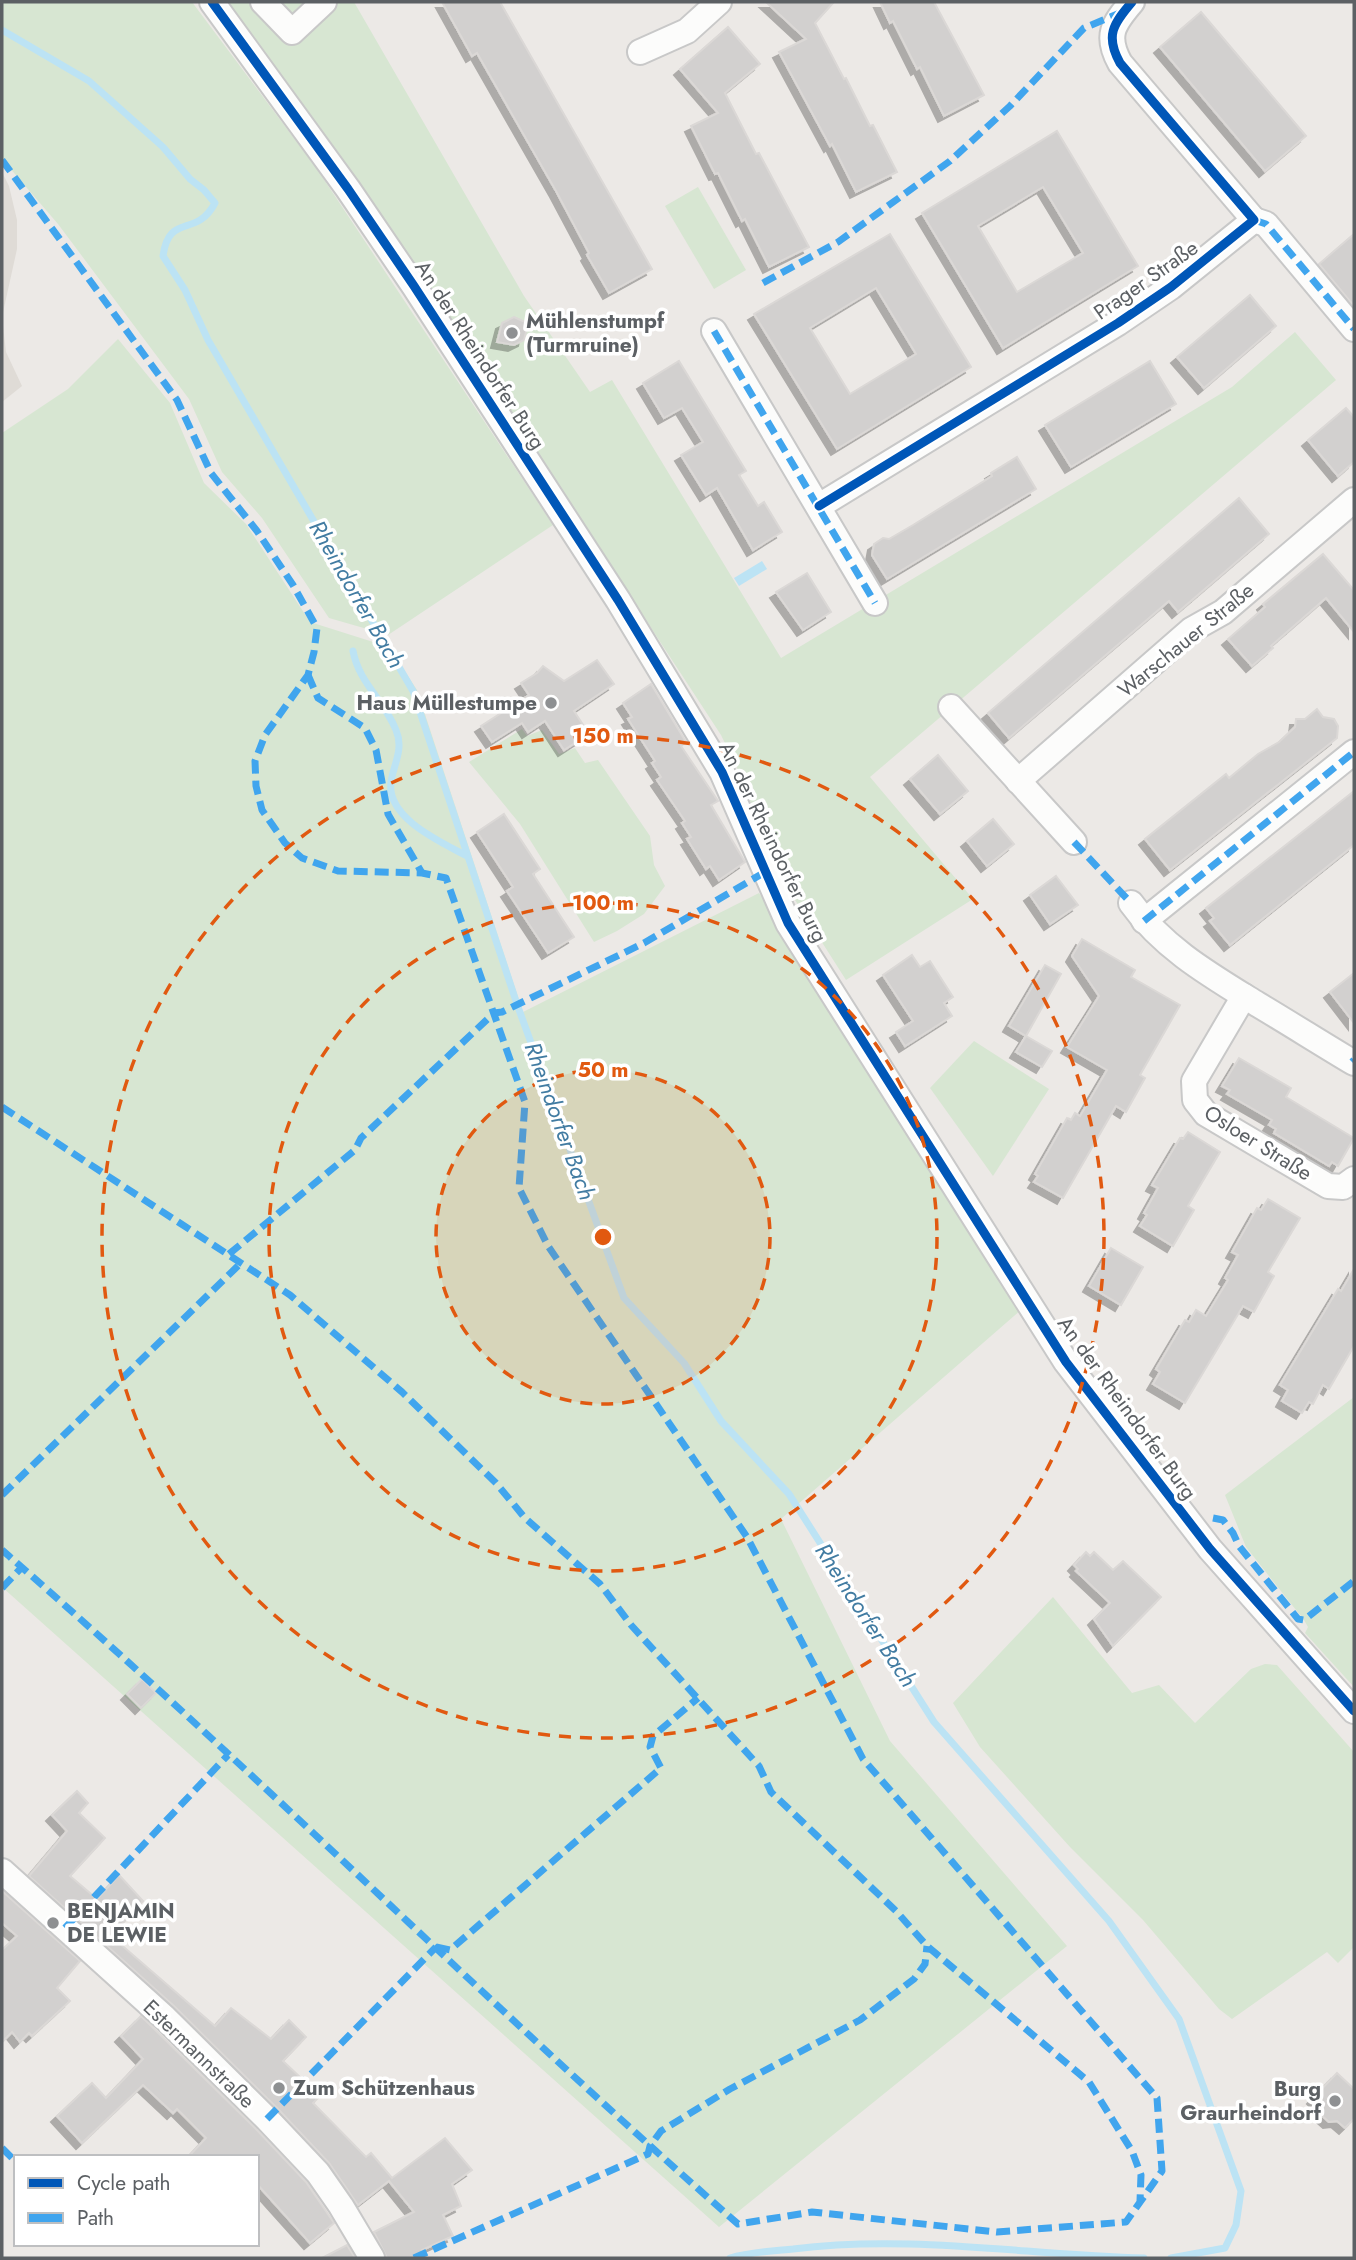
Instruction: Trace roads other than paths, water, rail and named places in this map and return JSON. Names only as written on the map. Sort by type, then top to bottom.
[{"type":"street","name":"An der Rheindorfer Burg","points":[[212,2],[348,189],[414,286],[632,622],[722,772],[788,923],[1066,1362],[1210,1549],[1354,1711]]},
{"type":"street","points":[[263,2],[292,32],[324,2]]},
{"type":"street","points":[[640,52],[687,31],[719,2]]},
{"type":"street","points":[[1132,2],[1114,28],[1111,39],[1120,62],[1254,220],[1266,224],[1354,329]]},
{"type":"street","name":"Prager Straße","points":[[819,506],[1118,323],[1171,287],[1254,220]]},
{"type":"street","points":[[714,331],[875,603]]},
{"type":"street","name":"Warschauer Straße","points":[[1018,781],[1191,630],[1223,612],[1354,499]]},
{"type":"street","points":[[951,707],[1073,842]]},
{"type":"street","points":[[1354,752],[1138,912],[1163,941],[1205,971],[1354,1062]]},
{"type":"street","name":"Osloer Straße","points":[[1244,996],[1194,1081],[1195,1100],[1206,1114],[1328,1186],[1343,1187],[1354,1179]]},
{"type":"street","name":"Estermannstraße","points":[[2,1871],[165,2018],[267,2119],[318,2173],[372,2258]]},
{"type":"water","points":[[762,561],[767,569],[739,586],[734,578]]},
{"type":"waterway","name":"Rheindorfer Bach","points":[[2,30],[89,81],[163,147],[215,203],[200,220],[171,234],[163,256],[185,290],[208,340],[413,691],[518,1007],[624,1298],[684,1363],[721,1421],[789,1494],[934,1722],[1109,1921],[1179,2019],[1241,2191],[1236,2225],[1225,2248],[1171,2258]]},
{"type":"waterway","points":[[353,651],[361,673],[391,719],[398,737],[399,750],[391,782],[397,807],[417,827],[467,856]]},
{"type":"waterway","name":"Rheindorfer Bach","points":[[730,2258],[769,2251],[881,2244],[925,2244],[1144,2258]]},
{"type":"place","name":"Mühlenstumpf (Turmruine)","points":[[512,333]]},
{"type":"place","name":"Haus Müllestumpe","points":[[551,703]]},
{"type":"place","name":"BENJAMIN DE LEWIE","points":[[53,1923]]},
{"type":"place","name":"Zum Schützenhaus","points":[[279,2088]]},
{"type":"place","name":"Burg Graurheindorf","points":[[1335,2101]]}]
